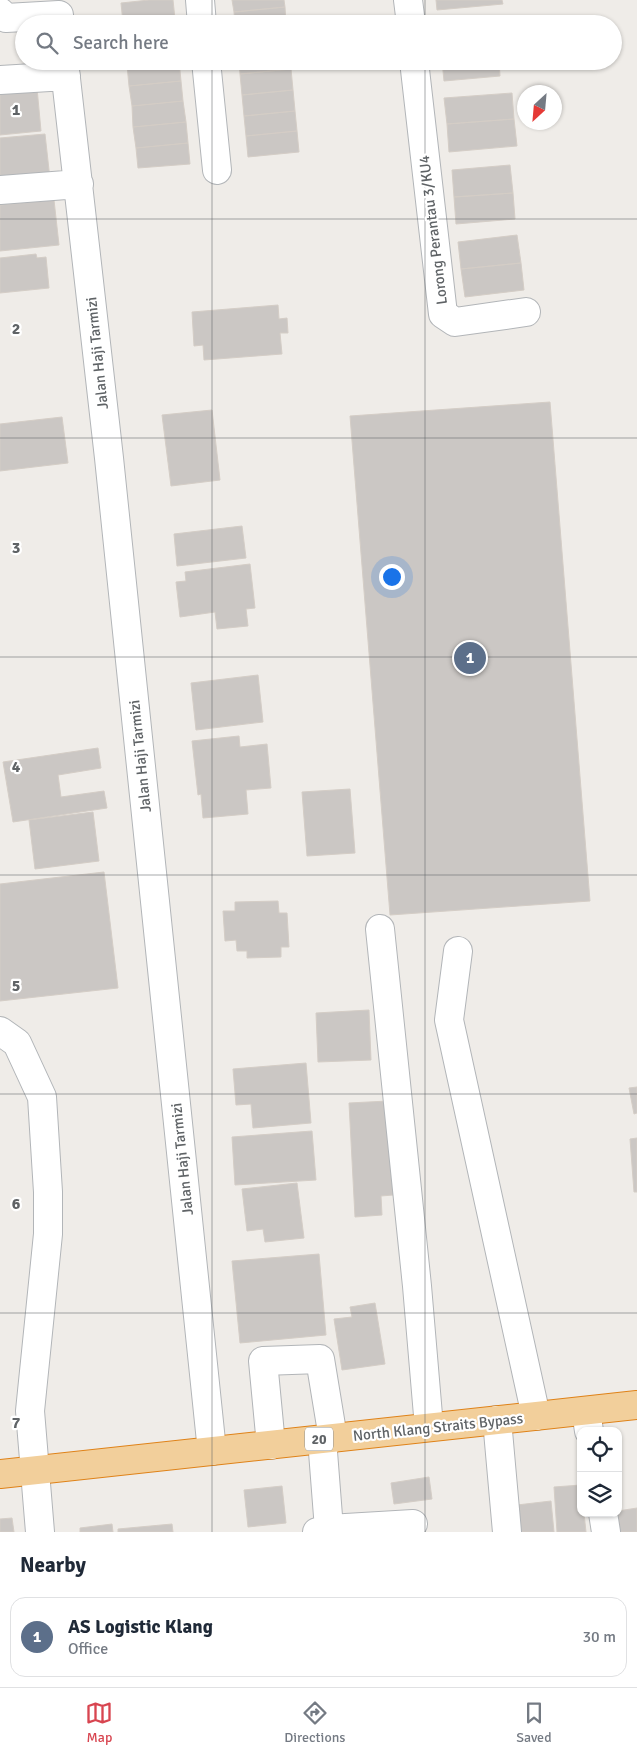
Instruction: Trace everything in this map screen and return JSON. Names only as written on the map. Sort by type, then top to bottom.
[{"type":"highway","name":"North Klang Straits Bypass","points":[[0,1474],[36,1480],[212,1451],[428,1426],[536,1416],[588,1421],[637,1405]]},
{"type":"street","points":[[200,0],[201,15]]},
{"type":"street","points":[[408,0],[410,15]]},
{"type":"street","points":[[0,12],[6,18],[15,17]]},
{"type":"street","points":[[38,15],[59,13]]},
{"type":"street","points":[[0,80],[59,70]]},
{"type":"street","name":"Jalan Haji Tarmizi","points":[[65,70],[109,458],[212,1451]]},
{"type":"street","points":[[207,70],[217,170]]},
{"type":"street","name":"Lorong Perantau 3/KU4","points":[[415,70],[443,314],[455,322],[526,312]]},
{"type":"street","points":[[0,190],[78,184]]},
{"type":"street","points":[[380,929],[417,1286],[428,1426]]},
{"type":"street","points":[[458,951],[449,1020],[536,1416]]},
{"type":"street","points":[[0,1032],[17,1042],[42,1097],[48,1192],[48,1234],[30,1416],[40,1532]]},
{"type":"street","points":[[271,1445],[263,1362],[320,1359],[327,1438],[323,1530],[413,1524]]},
{"type":"street","points":[[497,1420],[507,1532]]},
{"type":"street","points":[[604,1517],[606,1532]]},
{"type":"building","points":[[173,0],[175,15],[122,15],[121,3]]},
{"type":"building","points":[[232,0],[284,0],[285,7],[234,12]]},
{"type":"building","points":[[436,0],[502,0],[503,4],[437,10]]},
{"type":"building","points":[[285,7],[285,15],[234,15],[234,12]]},
{"type":"building","points":[[127,70],[180,70],[181,81],[129,86]]},
{"type":"building","points":[[240,70],[281,70],[240,74]]},
{"type":"building","points":[[291,70],[293,90],[242,95],[240,74]]},
{"type":"building","points":[[443,70],[500,70],[500,76],[444,81]]},
{"type":"building","points":[[181,81],[183,101],[132,106],[129,86]]},
{"type":"building","points":[[37,88],[41,131],[0,135],[0,91]]},
{"type":"building","points":[[293,90],[295,111],[244,116],[242,95]]},
{"type":"building","points":[[512,93],[514,119],[447,124],[444,98]]},
{"type":"building","points":[[183,101],[186,122],[133,127],[132,106]]},
{"type":"building","points":[[295,111],[297,131],[246,136],[244,116]]},
{"type":"building","points":[[514,119],[517,146],[449,152],[447,124]]},
{"type":"building","points":[[186,122],[188,143],[136,148],[133,127]]},
{"type":"building","points":[[297,131],[299,152],[248,157],[246,136]]},
{"type":"building","points":[[45,134],[50,179],[0,184],[0,138]]},
{"type":"building","points":[[188,143],[190,164],[138,168],[136,148]]},
{"type":"building","points":[[510,165],[513,193],[454,197],[452,170]]},
{"type":"building","points":[[513,193],[515,219],[456,224],[454,197]]},
{"type":"building","points":[[54,200],[59,245],[0,251],[0,205]]},
{"type":"building","points":[[517,235],[521,263],[461,269],[458,242]]},
{"type":"building","points":[[36,254],[37,258],[46,257],[49,288],[0,293],[0,258]]},
{"type":"building","points":[[521,263],[524,290],[465,297],[461,269]]},
{"type":"building","points":[[278,305],[279,319],[287,318],[288,333],[280,333],[282,354],[204,360],[203,345],[194,346],[192,312]]},
{"type":"building","points":[[550,402],[590,901],[390,915],[350,416]]},
{"type":"building","points":[[212,410],[220,480],[171,486],[162,415]]},
{"type":"building","points":[[62,417],[68,463],[0,471],[0,424]]},
{"type":"building","points":[[242,526],[246,558],[177,566],[174,534]]},
{"type":"building","points":[[250,564],[255,608],[246,609],[248,626],[217,629],[215,612],[180,617],[176,582],[186,581],[185,572]]},
{"type":"building","points":[[258,675],[263,722],[196,730],[191,683]]},
{"type":"building","points":[[239,736],[240,747],[267,744],[271,788],[246,790],[248,814],[203,818],[201,794],[198,795],[192,741]]},
{"type":"building","points":[[98,748],[101,768],[58,775],[61,797],[104,791],[107,808],[13,822],[3,762]]},
{"type":"building","points":[[350,789],[355,853],[307,856],[302,792]]},
{"type":"building","points":[[93,812],[99,861],[35,869],[29,820]]},
{"type":"building","points":[[104,872],[118,988],[0,1001],[0,884]]},
{"type":"building","points":[[278,901],[279,913],[287,913],[289,947],[281,947],[281,957],[247,958],[247,951],[237,951],[236,940],[225,941],[223,911],[235,911],[235,902]]},
{"type":"building","points":[[369,1010],[371,1060],[318,1062],[316,1013]]},
{"type":"building","points":[[306,1063],[311,1123],[253,1128],[251,1104],[236,1105],[233,1069]]},
{"type":"building","points":[[637,1087],[637,1113],[634,1114],[629,1088]]},
{"type":"building","points":[[388,1101],[393,1195],[381,1196],[382,1215],[355,1217],[349,1103]]},
{"type":"building","points":[[312,1131],[316,1180],[235,1185],[232,1137]]},
{"type":"building","points":[[637,1138],[637,1192],[634,1192],[630,1139]]},
{"type":"building","points":[[297,1183],[304,1238],[265,1242],[263,1229],[247,1231],[242,1189]]},
{"type":"building","points":[[319,1254],[326,1335],[240,1343],[232,1261]]},
{"type":"building","points":[[375,1303],[385,1364],[342,1370],[334,1319],[352,1317],[350,1307]]},
{"type":"building","points":[[429,1477],[432,1499],[394,1504],[391,1483]]},
{"type":"building","points":[[577,1485],[577,1517],[584,1517],[586,1532],[557,1532],[554,1487]]},
{"type":"building","points":[[282,1486],[286,1523],[248,1527],[244,1490]]},
{"type":"building","points":[[551,1501],[554,1532],[520,1532],[517,1505]]},
{"type":"building","points":[[637,1508],[637,1532],[617,1532],[615,1517],[622,1517],[622,1510]]},
{"type":"building","points":[[12,1518],[14,1532],[0,1532],[0,1519]]},
{"type":"building","points":[[112,1524],[113,1532],[80,1532],[80,1528]]},
{"type":"building","points":[[172,1524],[173,1532],[118,1532],[118,1529]]},
{"type":"place","name":"AS Logistic Klang","points":[[470,658]]}]
